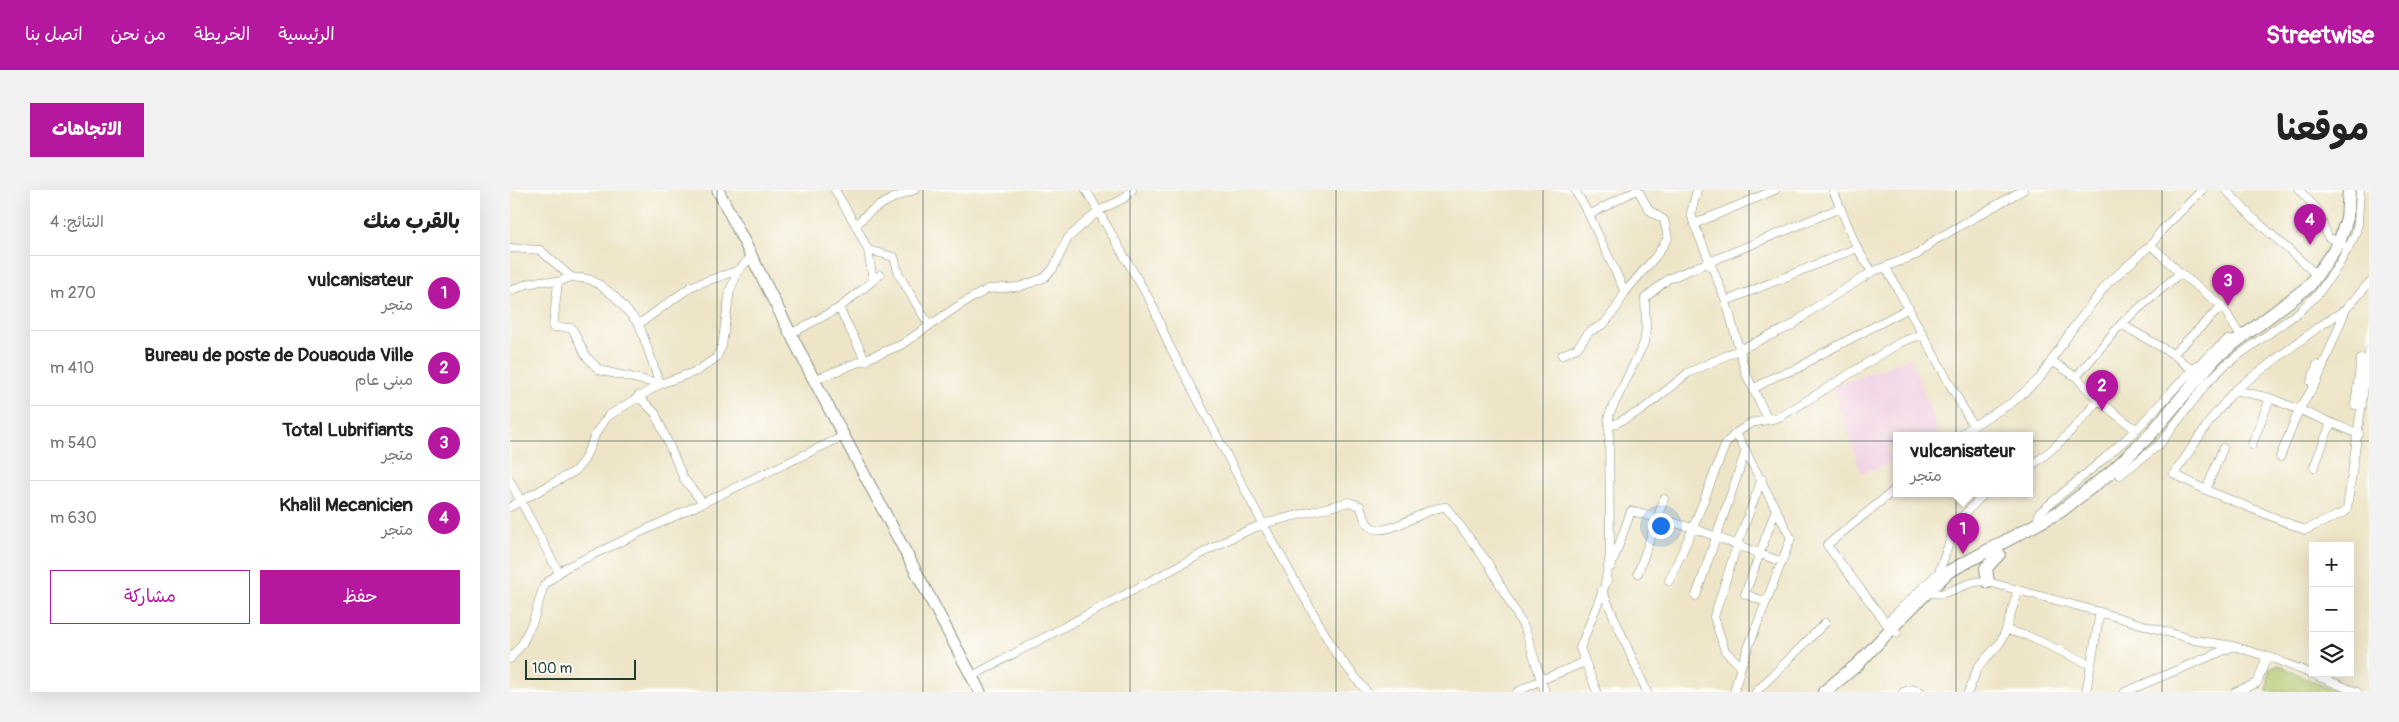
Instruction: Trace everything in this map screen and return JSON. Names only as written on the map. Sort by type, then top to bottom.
[{"type":"main road","points":[[718,190],[814,380],[980,692]]},
{"type":"main road","points":[[1824,692],[1858,664],[1891,628],[1958,566],[2037,526],[2076,500],[2132,453],[2207,366],[2239,339],[2293,299],[2318,276],[2341,244],[2349,190]]},
{"type":"main road","points":[[1931,593],[1962,572],[2038,533],[2082,506],[2120,475],[2170,423],[2204,380],[2222,362],[2290,311],[2314,289],[2341,244],[2352,220],[2355,190]]},
{"type":"main road","points":[[1988,582],[1986,568],[1999,554]]},
{"type":"main road","points":[[1835,692],[1874,659],[1891,628]]},
{"type":"street","points":[[792,334],[840,308],[877,277],[868,250],[835,190]]},
{"type":"street","points":[[856,226],[860,220],[878,207],[897,196],[914,190]]},
{"type":"street","points":[[1086,190],[1152,304],[1168,343],[1263,524],[1336,652],[1367,692]]},
{"type":"street","points":[[814,380],[866,361],[901,345],[961,304],[988,289],[1018,287],[1044,278],[1053,269],[1068,238],[1098,211],[1123,199],[1132,190]]},
{"type":"street","points":[[1575,190],[1589,215],[1625,292]]},
{"type":"street","points":[[1589,215],[1638,191],[1648,190]]},
{"type":"street","points":[[1697,190],[1691,213],[1694,224],[1726,301],[1746,374],[1768,420]]},
{"type":"street","points":[[1694,224],[1775,190]]},
{"type":"street","points":[[1833,190],[1857,248],[1872,272]]},
{"type":"street","points":[[1609,427],[1642,410],[1688,373],[1791,326],[1816,307],[1872,272],[1918,254],[1935,240],[2023,190]]},
{"type":"street","points":[[1965,432],[2014,402],[2040,378],[2108,283],[2151,245],[2161,231],[2202,190]]},
{"type":"street","points":[[2226,190],[2252,217],[2318,276]]},
{"type":"street","points":[[2120,475],[2159,445],[2207,383],[2225,366],[2300,311],[2318,294],[2338,266],[2354,235],[2358,223],[2360,190]]},
{"type":"street","points":[[1562,355],[1577,348],[1589,332],[1604,324],[1617,307],[1625,292],[1656,256],[1668,238],[1664,220],[1649,210],[1638,191]]},
{"type":"street","points":[[2302,192],[2317,209],[2328,237],[2341,244]]},
{"type":"street","points":[[1646,692],[1604,587],[1610,555],[1609,415],[1644,342],[1646,298],[1668,279],[1840,208]]},
{"type":"street","points":[[2037,526],[2039,513],[2084,477],[2136,430],[2192,370],[2223,342],[2239,339],[2222,306],[2180,273],[2151,245]]},
{"type":"street","points":[[510,248],[540,250],[571,277]]},
{"type":"street","points":[[1726,301],[1857,248]]},
{"type":"street","points":[[868,250],[894,257],[899,275],[929,325]]},
{"type":"street","points":[[510,507],[575,471],[584,460],[596,433],[608,416],[660,384],[697,371],[716,358],[722,346],[730,290],[739,270],[752,256]]},
{"type":"street","points":[[1886,268],[1973,426]]},
{"type":"street","points":[[639,324],[692,286],[739,270]]},
{"type":"street","points":[[2076,377],[2121,324],[2180,273]]},
{"type":"street","points":[[510,291],[541,281],[558,282],[571,277],[589,278],[614,296],[639,324],[660,384]]},
{"type":"street","points":[[558,282],[552,327],[572,328],[586,356],[599,370],[660,384]]},
{"type":"street","points":[[2368,355],[2358,434],[2345,512],[2305,530],[2206,490],[2174,474],[2212,418],[2235,390],[2317,328],[2346,309],[2369,282]]},
{"type":"street","points":[[2173,354],[2222,306]]},
{"type":"street","points":[[840,308],[866,361]]},
{"type":"street","points":[[1753,389],[1776,376],[1799,368],[1814,358],[1908,308]]},
{"type":"street","points":[[2280,457],[2298,410],[2315,384],[2346,309]]},
{"type":"street","points":[[2121,324],[2173,354],[2192,370]]},
{"type":"street","points":[[1670,581],[1726,443],[1736,433],[1751,423],[1768,420],[1790,411],[1901,342],[1923,334]]},
{"type":"street","points":[[2052,361],[2076,377],[2098,400],[2136,430]]},
{"type":"street","points":[[2235,390],[2270,398],[2358,434]]},
{"type":"street","points":[[638,396],[655,413],[684,479],[703,503]]},
{"type":"street","points":[[2252,445],[2270,398]]},
{"type":"street","points":[[2033,463],[2053,448],[2078,424],[2098,400]]},
{"type":"street","points":[[2314,468],[2331,423]]},
{"type":"street","points":[[1734,692],[1741,666],[1791,538],[1762,479],[1736,433]]},
{"type":"street","points":[[510,659],[522,644],[533,621],[544,585],[559,573],[844,436]]},
{"type":"street","points":[[2206,490],[2223,448]]},
{"type":"street","points":[[1696,596],[1746,450]]},
{"type":"street","points":[[1741,666],[1724,651],[1714,617],[1737,545],[1762,479]]},
{"type":"street","points":[[510,481],[559,573]]},
{"type":"street","points":[[1893,491],[1827,545],[1891,628],[1939,572],[1953,532],[1963,516],[1981,497]]},
{"type":"street","points":[[1638,573],[1664,499]]},
{"type":"street","points":[[972,676],[1235,536],[1263,524],[1349,502],[1360,506],[1366,522],[1376,529],[1400,525],[1426,513],[1446,507],[1488,563],[1526,631],[1545,692]]},
{"type":"street","points":[[1766,602],[1745,594],[1776,509]]},
{"type":"street","points":[[1597,692],[1580,648],[1631,511],[1658,520],[1693,528],[1782,562]]},
{"type":"street","points":[[1931,593],[1949,591],[1970,582],[1988,582],[2194,640],[2233,646],[2267,656],[2357,692]]},
{"type":"street","points":[[1968,692],[1978,667],[2000,643],[2006,630],[2018,590]]},
{"type":"street","points":[[2086,692],[2100,612]]},
{"type":"street","points":[[1756,692],[1825,623]]},
{"type":"street","points":[[2006,630],[2028,636],[2091,665]]},
{"type":"street","points":[[2126,692],[2233,646]]},
{"type":"street","points":[[2235,692],[2258,683],[2267,656]]},
{"type":"street","points":[[1517,692],[1585,662]]},
{"type":"street","points":[[1904,692],[1912,689],[1921,692]]},
{"type":"shaded area","points":[[1911,358],[1938,432],[1893,432],[1893,447],[1888,449],[1892,463],[1861,473],[1833,387]]},
{"type":"green space","points":[[2278,665],[2337,692],[2267,692],[2269,668]]},
{"type":"place","name":"Khalil Mecanicien","points":[[2310,245]]},
{"type":"place","name":"Total Lubrifiants","points":[[2228,306]]},
{"type":"place","name":"Bureau de poste de Douaouda Ville","points":[[2102,411]]},
{"type":"place","name":"vulcanisateur","points":[[1963,554]]}]
